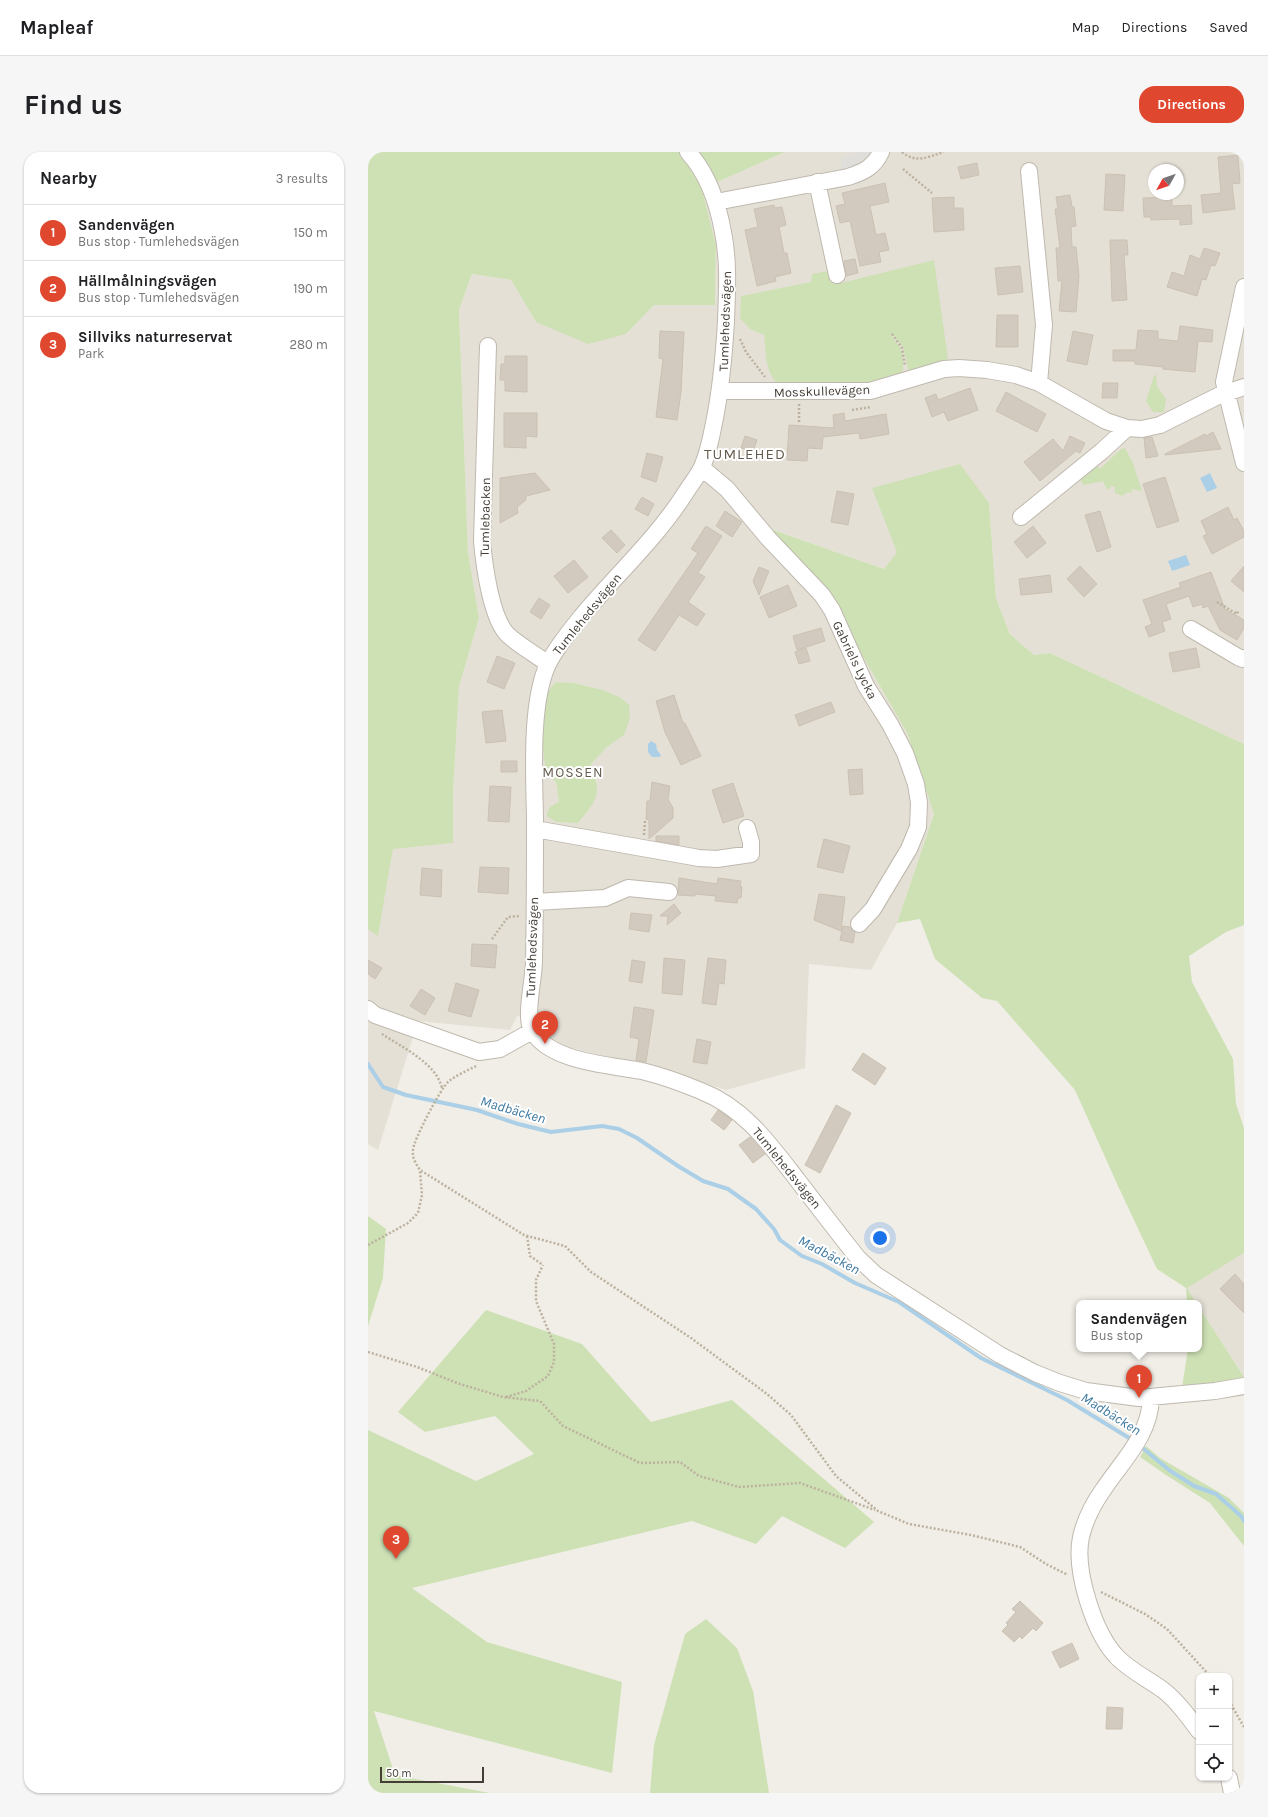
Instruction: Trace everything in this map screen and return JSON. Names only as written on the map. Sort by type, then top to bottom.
[{"type":"street","name":"Tumlehedsvägen","points":[[688,152],[707,182],[716,202],[723,231],[727,263],[727,289],[721,391],[710,441],[702,468],[659,530],[591,605],[562,640],[548,664],[541,685],[537,713],[535,762],[534,973],[529,1016],[532,1032],[545,1044],[557,1052],[603,1066],[643,1072],[669,1079],[712,1096],[731,1107],[760,1132],[858,1258],[876,1275],[1000,1355],[1035,1374],[1086,1391],[1151,1398],[1215,1391],[1244,1386]]},
{"type":"street","points":[[716,202],[858,174],[872,166],[881,152]]},
{"type":"street","points":[[1029,171],[1044,325],[1039,383]]},
{"type":"street","points":[[817,182],[837,275]]},
{"type":"street","points":[[1244,286],[1224,382],[1244,462]]},
{"type":"street","name":"Tumlebacken","points":[[488,346],[482,541],[484,570],[497,616],[507,635],[548,664]]},
{"type":"street","name":"Mosskullevägen","points":[[721,391],[870,391],[936,371],[959,368],[987,370],[1016,375],[1039,383],[1106,420],[1127,428],[1142,429],[1160,425],[1227,392],[1244,387]]},
{"type":"street","points":[[1021,517],[1098,454],[1127,428]]},
{"type":"street","name":"Gabriels Lycka","points":[[702,468],[727,489],[768,538],[822,595],[832,610],[866,686],[899,741],[916,784],[919,803],[918,827],[909,849],[873,909],[859,924]]},
{"type":"street","points":[[1191,629],[1238,657],[1244,658]]},
{"type":"street","points":[[535,829],[699,858],[717,859],[751,854],[751,842],[747,828]]},
{"type":"street","points":[[534,909],[605,898],[628,888],[669,892]]},
{"type":"street","points":[[371,1012],[479,1052],[500,1049],[532,1032]]},
{"type":"street","points":[[1151,1398],[1149,1419],[1139,1440],[1097,1498],[1086,1521],[1081,1538],[1080,1553],[1084,1583],[1096,1623],[1107,1644],[1118,1658],[1128,1667],[1163,1690],[1178,1704],[1196,1727]]},
{"type":"street","points":[[1230,1781],[1232,1793]]},
{"type":"path","points":[[902,152],[912,159],[919,160],[944,152]]},
{"type":"path","points":[[903,169],[932,193]]},
{"type":"path","points":[[892,334],[902,348],[908,380]]},
{"type":"path","points":[[737,335],[746,352],[778,392]]},
{"type":"path","points":[[799,392],[799,424]]},
{"type":"path","points":[[852,410],[872,407]]},
{"type":"path","points":[[1217,602],[1237,614],[1238,611]]},
{"type":"path","points":[[643,841],[645,821]]},
{"type":"path","points":[[492,939],[508,918],[534,909]]},
{"type":"path","points":[[371,1012],[372,1023],[379,1033],[427,1065],[440,1078],[442,1089]]},
{"type":"path","points":[[368,1245],[408,1223],[418,1213],[422,1195],[420,1170],[413,1158],[412,1149],[416,1138],[442,1089],[448,1082],[481,1063]]},
{"type":"path","points":[[420,1170],[495,1218],[527,1236],[565,1246],[591,1272],[690,1338],[767,1394],[791,1415],[836,1476],[878,1511]]},
{"type":"path","points":[[503,1397],[526,1391],[548,1376],[554,1362],[554,1344],[536,1301],[536,1280],[543,1265],[530,1256],[527,1236]]},
{"type":"path","points":[[368,1352],[417,1367],[460,1384],[503,1397],[540,1401],[563,1426],[640,1463],[680,1462],[699,1476],[739,1487],[800,1484],[878,1511],[909,1524],[971,1535],[1020,1546],[1046,1564],[1145,1614],[1167,1629],[1207,1673]]},
{"type":"path","points":[[1232,1706],[1244,1727]]},
{"type":"shaded area","points":[[785,152],[1244,152],[1244,744],[1050,653],[1034,655],[1010,634],[996,598],[989,503],[897,552],[884,569],[769,528],[828,596],[907,733],[934,814],[897,923],[871,970],[809,964],[805,1068],[726,1090],[682,1076],[568,1047],[550,1038],[539,1020],[517,1016],[510,1030],[418,1021],[378,1150],[368,1144],[368,929],[378,935],[393,848],[453,843],[453,794],[459,687],[479,618],[468,552],[459,310],[472,274],[511,280],[536,322],[626,334],[654,305],[715,305],[716,245],[702,189]],"holes":[[[574,683],[603,690],[624,735],[607,747],[591,764],[597,782],[559,802],[556,782],[543,742],[540,720]]]},
{"type":"shaded area","points":[[858,152],[874,152],[864,164],[842,173],[841,159]]},
{"type":"shaded area","points":[[1244,1253],[1244,1377],[1202,1312],[1202,1300],[1194,1300],[1186,1288]]},
{"type":"green space","points":[[368,152],[785,152],[702,189],[716,245],[715,305],[654,305],[626,334],[588,344],[536,322],[511,280],[472,274],[459,310],[468,552],[479,618],[459,687],[453,794],[453,843],[393,849],[378,936],[368,929]]},
{"type":"green space","points":[[934,260],[948,359],[909,373],[903,347],[892,334],[900,347],[903,358],[902,377],[862,385],[779,386],[774,381],[769,369],[764,335],[750,329],[740,318],[741,296],[811,282],[812,274],[828,271],[830,278],[841,283]]},
{"type":"green space","points":[[1156,374],[1157,386],[1166,399],[1164,412],[1153,412],[1146,401]]},
{"type":"green space","points":[[1125,448],[1133,463],[1142,491],[1132,489],[1130,490],[1133,491],[1131,493],[1128,492],[1122,496],[1115,493],[1115,487],[1112,486],[1107,490],[1103,481],[1084,485],[1081,482],[1081,479],[1096,464],[1100,469],[1121,449]]},
{"type":"green space","points":[[960,464],[989,503],[996,598],[1010,634],[1034,655],[1050,653],[1244,744],[1244,925],[1226,932],[1189,956],[1192,982],[1233,1059],[1236,1104],[1244,1128],[1244,1253],[1187,1288],[1194,1300],[1187,1300],[1186,1288],[1157,1269],[1075,1090],[997,1001],[982,998],[935,959],[920,919],[897,923],[934,814],[907,733],[828,596],[768,528],[884,569],[897,552],[872,488]]},
{"type":"green space","points":[[556,682],[574,683],[603,690],[621,698],[629,705],[630,718],[624,735],[607,747],[591,764],[596,783],[596,796],[590,808],[578,823],[556,822],[547,816],[549,808],[559,802],[556,782],[546,773],[540,725],[543,702],[548,692]]},
{"type":"green space","points":[[368,1216],[386,1229],[383,1278],[368,1326]]},
{"type":"green space","points":[[486,1310],[582,1344],[651,1422],[732,1400],[874,1522],[845,1548],[782,1516],[756,1544],[692,1521],[412,1588],[487,1642],[622,1682],[612,1773],[374,1711],[395,1775],[490,1793],[368,1793],[368,1430],[476,1481],[534,1454],[495,1416],[425,1432],[398,1412]]},
{"type":"green space","points":[[1202,1312],[1244,1377],[1213,1384],[1182,1387],[1188,1352],[1202,1352]]},
{"type":"green space","points":[[1146,1446],[1160,1458],[1229,1498],[1244,1513],[1244,1546],[1210,1503],[1140,1457]]},
{"type":"green space","points":[[706,1619],[737,1648],[753,1691],[769,1793],[650,1793],[654,1745],[685,1634]]},
{"type":"water","points":[[1210,473],[1217,488],[1207,492],[1200,478]]},
{"type":"water","points":[[1186,555],[1190,565],[1172,571],[1168,561]]},
{"type":"water","points":[[651,741],[656,744],[657,750],[661,755],[660,757],[652,757],[648,752],[648,744]]},
{"type":"building","points":[[1238,155],[1240,183],[1232,184],[1235,209],[1203,213],[1201,195],[1221,193],[1218,157]]},
{"type":"building","points":[[977,163],[979,175],[961,179],[958,167]]},
{"type":"building","points":[[1106,174],[1125,175],[1123,211],[1104,210]]},
{"type":"building","points":[[885,183],[889,202],[870,206],[876,235],[885,233],[889,250],[879,252],[881,262],[860,266],[850,221],[840,223],[836,206],[845,204],[842,193]]},
{"type":"building","points":[[1070,195],[1072,207],[1074,207],[1076,226],[1071,227],[1072,247],[1076,247],[1079,276],[1076,312],[1059,311],[1062,281],[1058,281],[1056,248],[1060,248],[1055,209],[1058,209],[1056,197]]},
{"type":"building","points":[[954,197],[954,208],[963,208],[964,230],[934,232],[932,198]]},
{"type":"building","points":[[1143,198],[1148,198],[1148,200],[1172,200],[1172,206],[1191,205],[1192,224],[1180,225],[1180,219],[1151,220],[1151,217],[1144,217]]},
{"type":"building","points":[[774,205],[775,208],[782,207],[786,225],[779,227],[784,253],[787,253],[791,273],[775,277],[776,281],[757,286],[745,230],[758,227],[754,209]]},
{"type":"building","points":[[1110,240],[1127,240],[1128,255],[1124,255],[1127,300],[1112,301]]},
{"type":"building","points":[[1204,248],[1220,253],[1215,266],[1211,265],[1206,280],[1202,279],[1197,296],[1167,287],[1172,272],[1184,276],[1190,255],[1200,259]]},
{"type":"building","points":[[855,259],[858,273],[846,276],[844,261]]},
{"type":"building","points":[[1020,266],[1023,292],[998,295],[995,268]]},
{"type":"building","points":[[997,315],[1018,315],[1018,347],[996,347]]},
{"type":"building","points":[[1180,326],[1213,330],[1212,342],[1198,341],[1195,372],[1163,369],[1163,367],[1135,364],[1135,361],[1113,361],[1113,350],[1136,350],[1138,330],[1158,331],[1158,339],[1178,341]]},
{"type":"building","points":[[660,331],[684,332],[681,392],[677,420],[656,417],[663,359],[659,358]]},
{"type":"building","points":[[1073,331],[1093,335],[1087,365],[1067,361]]},
{"type":"building","points":[[505,356],[527,356],[527,392],[505,391],[505,380],[500,380],[501,364],[505,364]]},
{"type":"building","points":[[1103,383],[1118,383],[1117,398],[1102,398]]},
{"type":"building","points":[[970,388],[978,410],[948,421],[944,412],[932,417],[925,398],[936,394],[938,400]]},
{"type":"building","points":[[1006,392],[1046,414],[1037,432],[996,411]]},
{"type":"building","points":[[504,413],[537,413],[537,437],[526,436],[526,448],[504,447]]},
{"type":"building","points":[[844,413],[845,421],[886,414],[889,434],[860,439],[859,433],[823,437],[822,449],[808,448],[807,461],[787,460],[789,425],[834,428],[833,415]]},
{"type":"building","points":[[1213,432],[1221,449],[1165,455],[1205,434],[1206,436]]},
{"type":"building","points":[[745,436],[757,440],[753,452],[741,448]]},
{"type":"building","points":[[1070,436],[1085,443],[1080,453],[1076,451],[1040,481],[1024,462],[1053,439],[1063,451]]},
{"type":"building","points":[[1152,437],[1158,456],[1146,458],[1144,438]]},
{"type":"building","points":[[647,453],[663,457],[656,482],[641,477]]},
{"type":"building","points":[[535,473],[550,490],[526,496],[526,500],[517,507],[518,513],[500,523],[500,478]]},
{"type":"building","points":[[1165,477],[1179,521],[1157,528],[1143,484]]},
{"type":"building","points":[[837,491],[854,494],[848,525],[831,522]]},
{"type":"building","points":[[642,497],[654,504],[648,516],[635,509]]},
{"type":"building","points":[[1228,507],[1234,520],[1237,518],[1244,531],[1244,537],[1212,554],[1203,536],[1207,534],[1201,521]]},
{"type":"building","points":[[725,511],[742,522],[732,537],[716,526]]},
{"type":"building","points":[[1100,511],[1111,547],[1097,552],[1085,515]]},
{"type":"building","points":[[706,526],[722,536],[698,573],[705,577],[688,602],[705,614],[697,626],[679,615],[655,651],[638,640],[698,553],[691,549]]},
{"type":"building","points":[[1033,526],[1046,543],[1027,558],[1014,542]]},
{"type":"building","points":[[611,530],[625,545],[617,553],[602,538]]},
{"type":"building","points":[[574,560],[588,577],[568,593],[554,576]]},
{"type":"building","points":[[1080,566],[1097,584],[1084,597],[1067,579]]},
{"type":"building","points":[[1244,566],[1244,592],[1231,581]]},
{"type":"building","points":[[759,567],[769,571],[759,595],[753,581]]},
{"type":"building","points":[[1211,572],[1225,609],[1244,620],[1244,628],[1237,640],[1220,630],[1208,606],[1203,608],[1202,604],[1193,607],[1189,596],[1166,604],[1171,619],[1162,622],[1165,631],[1149,637],[1145,627],[1152,624],[1143,600],[1181,587],[1179,583]]},
{"type":"building","points":[[1050,575],[1052,592],[1021,595],[1019,579]]},
{"type":"building","points":[[788,585],[797,606],[769,618],[760,597]]},
{"type":"building","points":[[539,598],[550,605],[541,619],[530,612]]},
{"type":"building","points":[[821,628],[825,641],[797,650],[793,636]]},
{"type":"building","points":[[806,648],[810,661],[799,664],[795,652]]},
{"type":"building","points":[[1196,648],[1200,667],[1173,672],[1169,653]]},
{"type":"building","points":[[497,656],[515,663],[504,689],[487,682]]},
{"type":"building","points":[[674,695],[683,723],[685,723],[701,756],[681,765],[665,732],[656,701]]},
{"type":"building","points":[[831,702],[835,712],[799,726],[795,715]]},
{"type":"building","points":[[502,710],[506,741],[486,743],[482,712]]},
{"type":"building","points":[[501,761],[517,761],[517,772],[501,772]]},
{"type":"building","points":[[862,769],[863,794],[850,795],[848,770]]},
{"type":"building","points":[[652,782],[670,786],[668,799],[673,808],[673,818],[649,839],[649,820],[646,819],[647,801],[650,801]]},
{"type":"building","points":[[733,783],[744,816],[723,823],[712,790]]},
{"type":"building","points":[[490,786],[511,787],[509,822],[488,821]]},
{"type":"building","points":[[656,836],[679,836],[679,845],[656,841]]},
{"type":"building","points":[[824,839],[850,846],[843,873],[817,867]]},
{"type":"building","points":[[480,867],[509,868],[508,894],[478,892]]},
{"type":"building","points":[[422,868],[442,870],[441,897],[420,895]]},
{"type":"building","points":[[679,878],[717,884],[718,878],[741,881],[741,898],[738,898],[737,903],[715,901],[716,896],[695,894],[695,896],[678,895]]},
{"type":"building","points":[[819,894],[845,897],[841,931],[814,920]]},
{"type":"building","points":[[674,904],[681,913],[667,925],[668,916],[660,916]]},
{"type":"building","points":[[631,913],[652,915],[649,932],[629,929]]},
{"type":"building","points":[[843,926],[850,927],[855,932],[853,943],[840,940]]},
{"type":"building","points":[[472,944],[497,945],[495,968],[471,966]]},
{"type":"building","points":[[664,958],[685,960],[682,995],[662,993]]},
{"type":"building","points":[[708,958],[726,960],[724,984],[719,983],[716,1005],[702,1003]]},
{"type":"building","points":[[368,960],[382,968],[375,979],[368,974]]},
{"type":"building","points":[[632,960],[645,962],[642,983],[629,981]]},
{"type":"building","points":[[456,983],[479,990],[471,1017],[448,1011]]},
{"type":"building","points":[[421,989],[435,998],[425,1015],[410,1006]]},
{"type":"building","points":[[634,1007],[654,1010],[646,1062],[636,1060],[639,1039],[630,1037]]},
{"type":"building","points":[[697,1039],[711,1042],[707,1064],[693,1062]]},
{"type":"building","points":[[863,1053],[886,1068],[875,1085],[852,1070]]},
{"type":"building","points":[[836,1105],[851,1113],[820,1173],[805,1165]]},
{"type":"building","points":[[718,1110],[732,1120],[724,1130],[711,1120]]},
{"type":"building","points":[[750,1137],[765,1154],[753,1163],[739,1145]]},
{"type":"building","points":[[1235,1274],[1244,1284],[1244,1313],[1220,1289]]},
{"type":"building","points":[[1020,1601],[1043,1623],[1036,1631],[1033,1628],[1022,1639],[1020,1636],[1014,1642],[1002,1631],[1008,1625],[1006,1623],[1016,1612],[1012,1609]]},
{"type":"building","points":[[1072,1643],[1079,1659],[1060,1668],[1052,1652]]},
{"type":"building","points":[[1107,1707],[1123,1708],[1122,1729],[1106,1729]]},
{"type":"waterway","name":"Madbäcken","points":[[368,1064],[383,1087],[406,1095],[477,1110],[518,1124],[551,1132],[602,1126],[619,1129],[637,1138],[703,1181],[728,1189],[756,1209],[774,1229],[780,1240],[802,1256],[822,1264],[855,1283],[899,1302],[981,1358],[1067,1400],[1134,1441]]},
{"type":"waterway","name":"Madbäcken","points":[[1139,1445],[1169,1470],[1194,1486],[1216,1494],[1241,1516],[1244,1521]]},
{"type":"place","name":"Hällmålningsvägen","points":[[545,1044]]},
{"type":"place","name":"Sandenvägen","points":[[1139,1398]]},
{"type":"place","name":"Sillviks naturreservat","points":[[396,1559]]},
{"type":"district","name":"TUMLEHED","points":[[745,454]]},
{"type":"district","name":"MOSSEN","points":[[573,772]]}]
